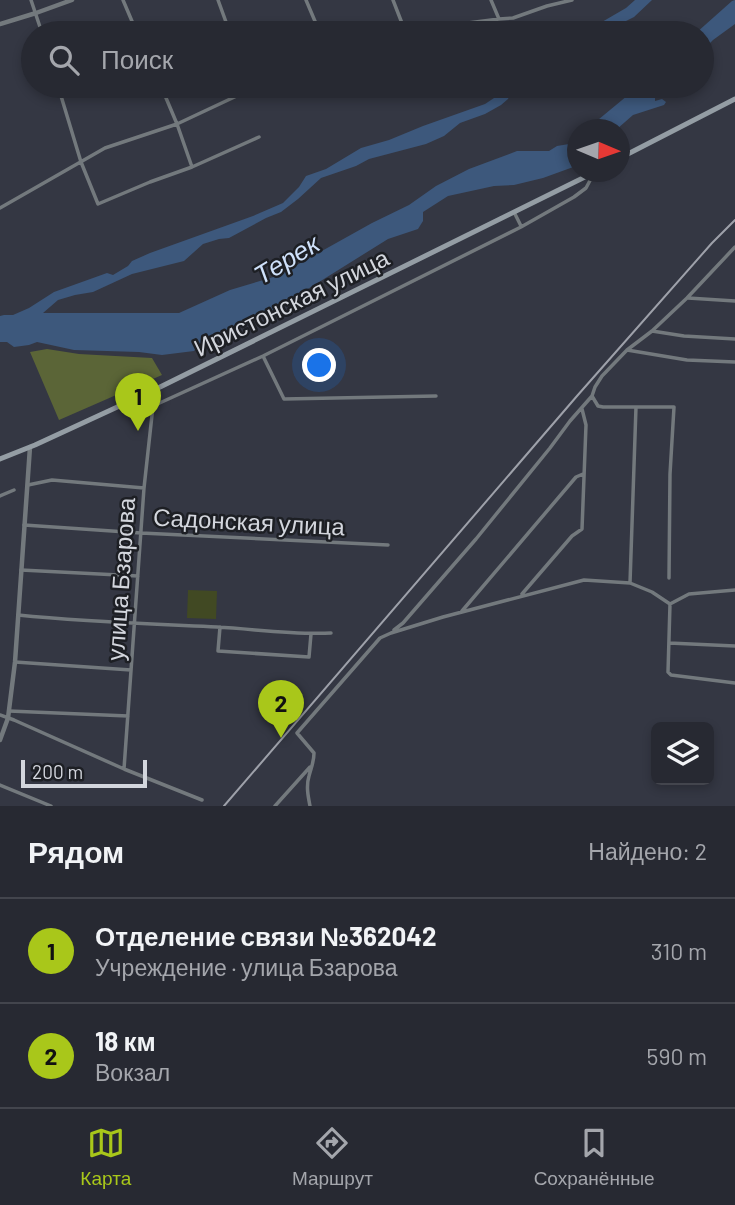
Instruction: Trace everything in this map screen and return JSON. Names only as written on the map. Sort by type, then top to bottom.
[{"type":"main road","points":[[630,153],[735,99]]},
{"type":"main road","name":"Иристонская улица","points":[[0,459],[152,391],[575,182]]},
{"type":"street","points":[[32,0],[38,21]]},
{"type":"street","points":[[0,24],[72,0]]},
{"type":"street","points":[[123,0],[133,21]]},
{"type":"street","points":[[218,0],[226,21]]},
{"type":"street","points":[[306,0],[315,21]]},
{"type":"street","points":[[393,0],[400,21]]},
{"type":"street","points":[[491,0],[499,19]]},
{"type":"street","points":[[484,21],[513,18],[572,0]]},
{"type":"street","points":[[62,98],[81,162],[98,204],[192,167],[258,137]]},
{"type":"street","points":[[165,98],[192,167]]},
{"type":"street","points":[[0,208],[105,148],[177,124],[228,98]]},
{"type":"street","points":[[153,405],[263,356],[521,227],[574,197],[589,182]]},
{"type":"street","points":[[514,212],[521,227]]},
{"type":"street","points":[[391,633],[403,623],[476,539],[592,396],[602,376],[627,350],[687,298],[735,247]]},
{"type":"street","points":[[687,298],[735,301]]},
{"type":"street","points":[[652,331],[735,339]]},
{"type":"street","points":[[627,350],[687,360],[735,362]]},
{"type":"street","points":[[263,356],[284,399],[436,396]]},
{"type":"street","name":"улица Бзарова","points":[[124,769],[152,391]]},
{"type":"street","points":[[592,396],[598,406],[603,407],[674,407],[669,579]]},
{"type":"street","points":[[630,583],[636,407]]},
{"type":"street","points":[[521,596],[572,536],[582,529],[586,425],[581,408]]},
{"type":"street","points":[[0,740],[8,718],[15,662],[30,446]]},
{"type":"street","points":[[460,613],[576,477],[583,474]]},
{"type":"street","points":[[27,485],[52,480],[144,488]]},
{"type":"street","points":[[0,496],[14,490]]},
{"type":"street","name":"Садонская улица","points":[[24,525],[388,545]]},
{"type":"street","points":[[21,570],[138,576]]},
{"type":"street","points":[[310,806],[308,777],[314,763],[314,753],[298,733],[380,638],[460,613],[584,580],[630,583],[653,592],[670,604]]},
{"type":"street","points":[[670,604],[689,594],[735,590]]},
{"type":"street","points":[[670,604],[668,672],[671,675],[735,683]]},
{"type":"street","points":[[18,615],[311,634],[331,632]]},
{"type":"street","points":[[220,627],[218,651],[309,657],[311,634]]},
{"type":"street","points":[[668,643],[735,646]]},
{"type":"street","points":[[15,662],[131,670]]},
{"type":"street","points":[[9,710],[128,716]]},
{"type":"street","points":[[0,715],[202,800]]},
{"type":"street","points":[[275,806],[314,763]]},
{"type":"street","points":[[0,785],[51,806]]},
{"type":"green space","points":[[47,349],[79,354],[152,358],[162,375],[59,420],[30,352]]},
{"type":"green space","points":[[188,590],[217,591],[216,619],[187,618]]},
{"type":"water","points":[[635,0],[652,0],[626,21],[604,21]]},
{"type":"water","points":[[735,0],[735,24],[714,39],[714,21],[710,21]]},
{"type":"water","points":[[494,98],[508,98],[485,114],[460,123],[444,136],[426,144],[369,159],[321,178],[281,212],[229,238],[203,244],[184,261],[132,274],[93,292],[58,300],[43,313],[179,313],[230,290],[277,276],[409,205],[436,186],[469,169],[517,151],[549,151],[567,144],[567,169],[514,185],[494,186],[448,196],[423,212],[423,221],[418,229],[388,239],[279,307],[201,343],[194,351],[162,355],[74,350],[37,342],[14,347],[7,342],[0,342],[0,316],[13,315],[54,292],[107,273],[113,275],[132,261],[150,253],[283,203],[306,176],[326,169],[361,148],[485,104]]},
{"type":"water","points":[[624,98],[655,98],[655,101],[662,99],[666,102],[664,105],[628,119],[599,119]]},
{"type":"railway","points":[[224,806],[577,396],[735,220]]},
{"type":"place","name":"Отделение связи №362042","points":[[138,431]]},
{"type":"place","name":"18 км","points":[[281,738]]},
{"type":"water label","name":"Терек","points":[[286,258]]}]
